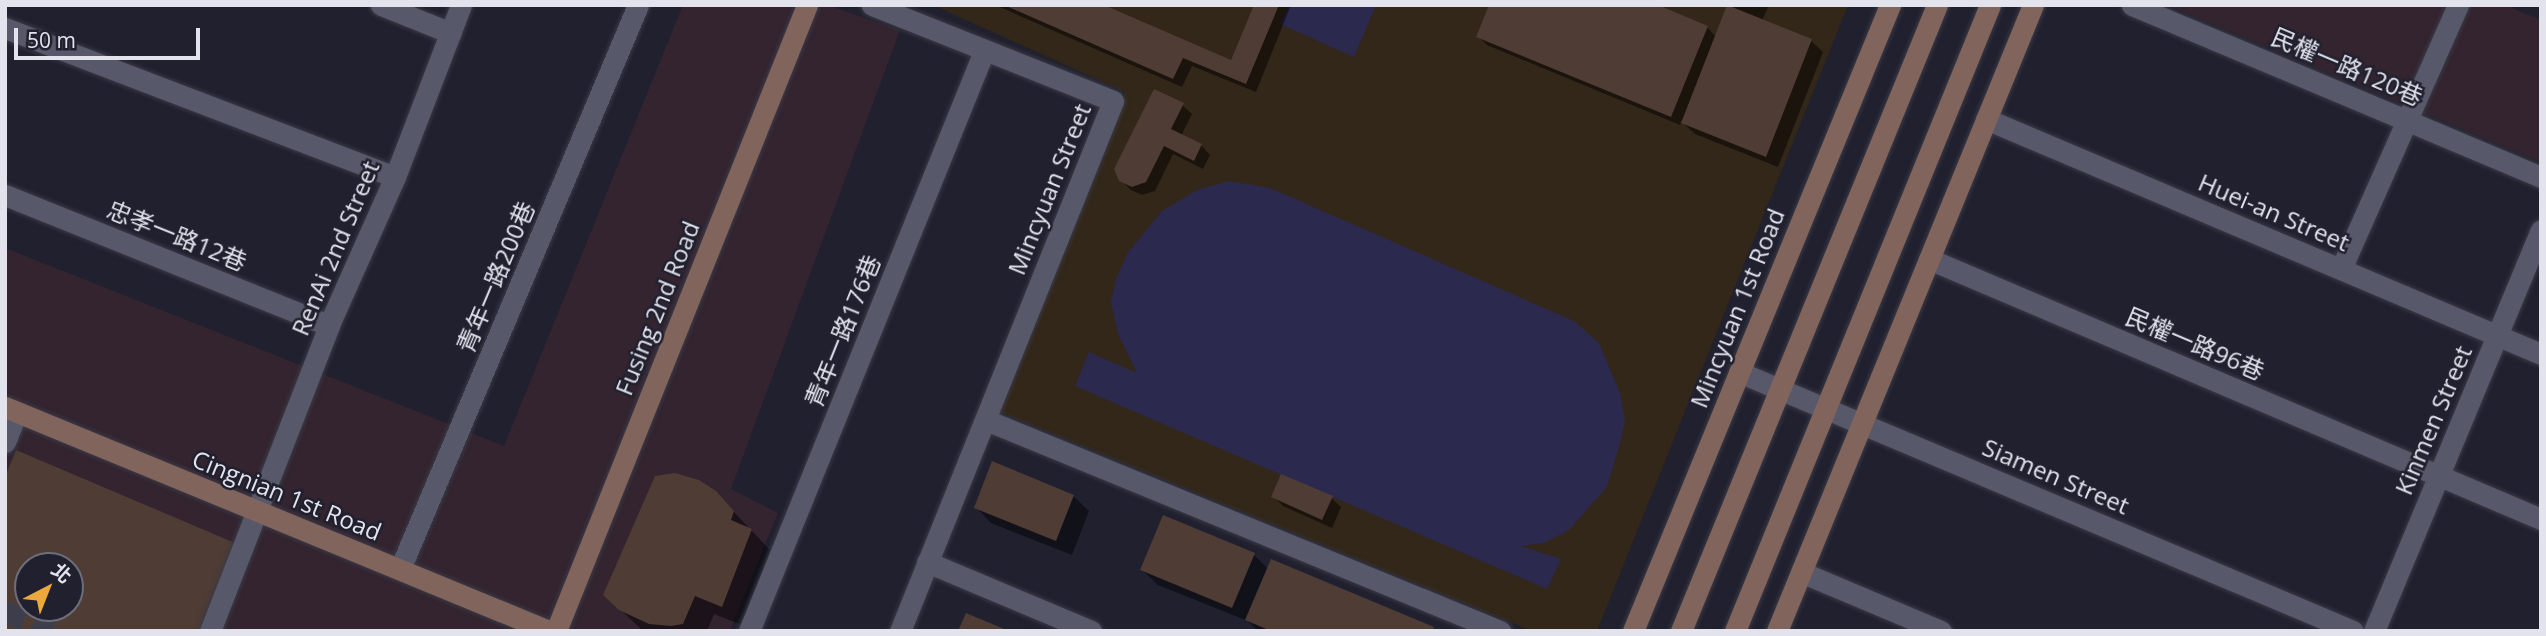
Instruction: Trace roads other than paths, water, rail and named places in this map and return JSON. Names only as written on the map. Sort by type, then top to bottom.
[{"type":"street","points":[[381,5],[451,33]]},
{"type":"street","name":"RenAi 2nd Street","points":[[210,631],[329,325],[395,177],[461,5]]},
{"type":"street","name":"青年一路200巷","points":[[400,569],[638,5]]},
{"type":"street","name":"Fusing 2nd Road","points":[[556,631],[807,5]]},
{"type":"street","name":"Mincyuan Street","points":[[872,5],[1113,101],[900,631]]},
{"type":"street","name":"Mincyuan 1st Road","points":[[1633,631],[1889,5]]},
{"type":"street","points":[[1681,631],[1782,390],[1937,5]]},
{"type":"street","points":[[1735,631],[1990,5]]},
{"type":"street","points":[[1777,631],[2033,5]]},
{"type":"street","name":"民權一路120巷","points":[[2132,5],[2541,177]]},
{"type":"street","points":[[2341,269],[2458,5]]},
{"type":"street","points":[[5,27],[395,177]]},
{"type":"street","name":"青年一路176巷","points":[[749,631],[984,51]]},
{"type":"street","name":"Huei-an Street","points":[[1986,119],[2541,354]]},
{"type":"street","name":"忠孝一路12巷","points":[[5,195],[329,325]]},
{"type":"street","name":"Kinmen Street","points":[[2374,631],[2541,230]]},
{"type":"street","name":"民權一路96巷","points":[[1929,259],[2541,519]]},
{"type":"street","name":"Siamen Street","points":[[1739,372],[2353,631]]},
{"type":"street","points":[[5,442],[11,410]]},
{"type":"street","name":"Cingnian 1st Road","points":[[11,410],[549,631]]},
{"type":"street","points":[[986,420],[1474,626],[1500,631]]},
{"type":"street","points":[[927,562],[1091,631]]},
{"type":"street","points":[[1801,572],[1941,631]]},
{"type":"tunnel","points":[[5,611],[52,631]]}]
